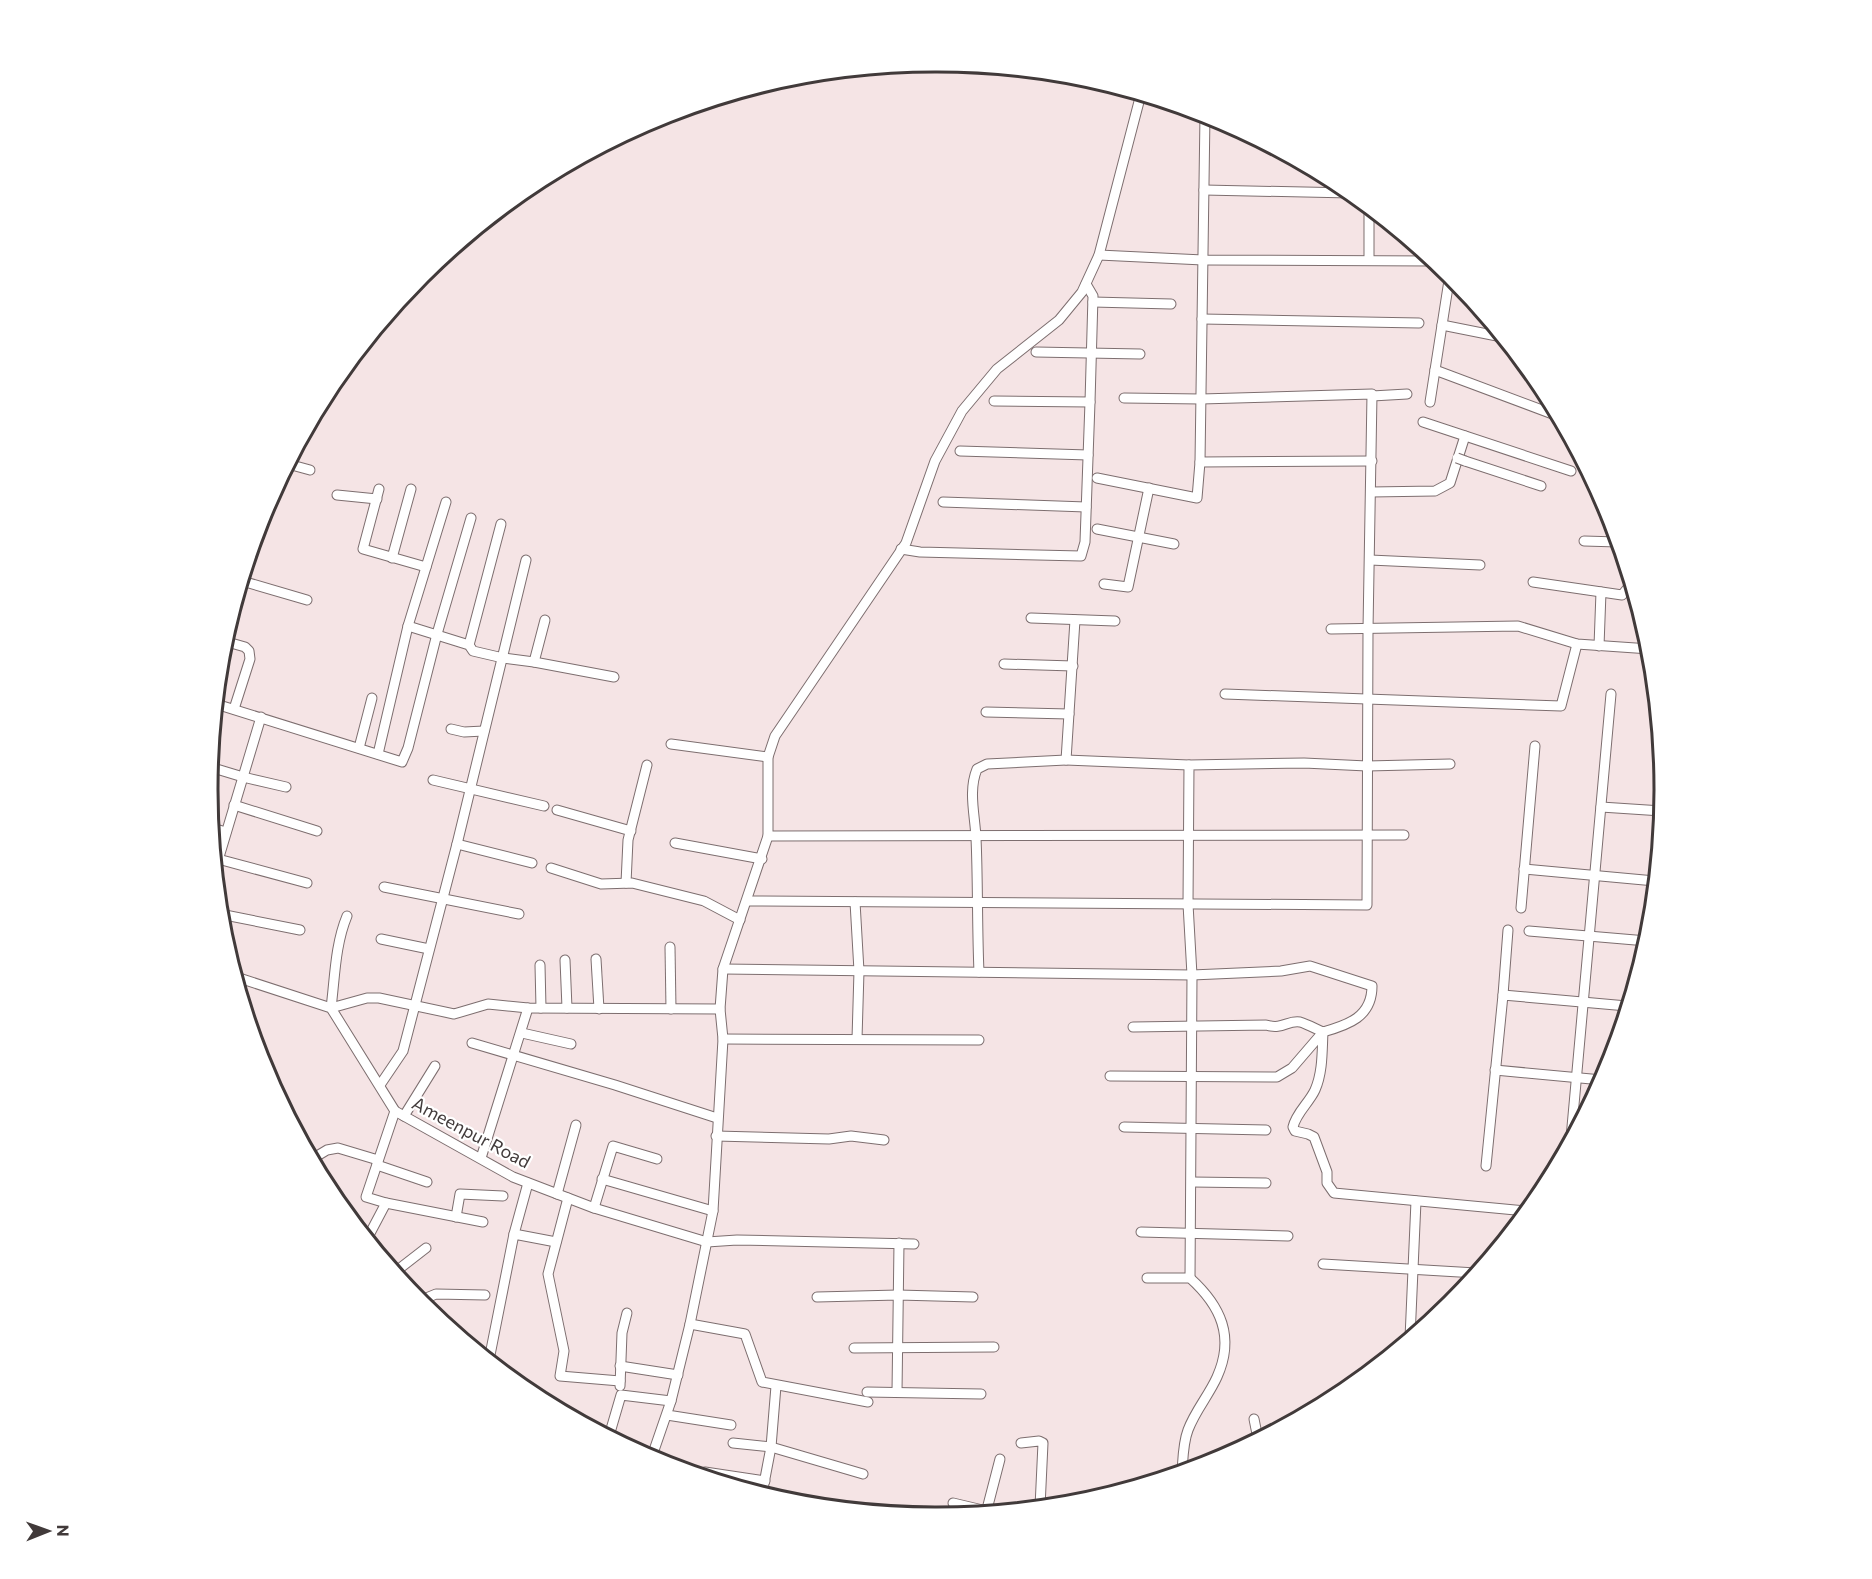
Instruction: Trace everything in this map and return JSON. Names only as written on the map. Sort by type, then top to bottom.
[{"type":"street","points":[[655,1449],[678,1374],[713,1211],[723,1039],[720,1009],[723,969],[768,836],[768,758],[775,736],[906,543],[935,462],[962,411],[997,369],[1059,320],[1082,292],[1100,255],[1139,101]]},
{"type":"street","points":[[1097,478],[1197,498],[1200,462],[1206,125]]},
{"type":"street","points":[[1204,190],[1334,193]]},
{"type":"street","points":[[1369,217],[1369,260]]},
{"type":"street","points":[[1100,255],[1203,260],[1420,261]]},
{"type":"street","points":[[901,549],[921,552],[1080,556],[1085,542],[1092,353],[1093,296],[1086,284]]},
{"type":"street","points":[[1430,402],[1448,287]]},
{"type":"street","points":[[1093,302],[1171,304]]},
{"type":"street","points":[[1202,319],[1419,323]]},
{"type":"street","points":[[1442,325],[1490,335]]},
{"type":"street","points":[[1036,352],[1140,354]]},
{"type":"street","points":[[1435,370],[1545,411]]},
{"type":"street","points":[[1124,398],[1201,399],[1407,394]]},
{"type":"street","points":[[747,901],[1367,905],[1372,396]]},
{"type":"street","points":[[994,401],[1090,402]]},
{"type":"street","points":[[1423,422],[1571,471]]},
{"type":"street","points":[[1371,492],[1435,491],[1450,483],[1465,436]]},
{"type":"street","points":[[960,451],[1088,455]]},
{"type":"street","points":[[1461,459],[1540,486]]},
{"type":"street","points":[[1200,462],[1372,461]]},
{"type":"street","points":[[295,466],[310,470]]},
{"type":"street","points":[[1104,584],[1128,587],[1149,488]]},
{"type":"street","points":[[392,558],[411,489]]},
{"type":"street","points":[[337,495],[378,494],[363,549],[426,567]]},
{"type":"street","points":[[378,754],[408,626],[446,502]]},
{"type":"street","points":[[943,502],[1086,507]]},
{"type":"street","points":[[224,706],[402,762],[408,748],[437,634],[471,518]]},
{"type":"street","points":[[469,645],[501,524]]},
{"type":"street","points":[[1097,529],[1174,544]]},
{"type":"street","points":[[1584,541],[1609,542]]},
{"type":"street","points":[[380,1085],[403,1051],[457,844],[526,560]]},
{"type":"street","points":[[1370,560],[1480,565]]},
{"type":"street","points":[[1533,582],[1622,595],[1625,591]]},
{"type":"street","points":[[249,583],[307,600]]},
{"type":"street","points":[[1599,646],[1601,592]]},
{"type":"street","points":[[1031,618],[1115,621]]},
{"type":"street","points":[[534,662],[545,620]]},
{"type":"street","points":[[1066,760],[1075,620]]},
{"type":"street","points":[[408,626],[469,645],[473,651],[614,677]]},
{"type":"street","points":[[1331,629],[1518,627],[1577,644],[1640,648]]},
{"type":"street","points":[[234,644],[245,647],[249,651],[250,659],[234,709]]},
{"type":"street","points":[[1225,694],[1561,706],[1577,644]]},
{"type":"street","points":[[1004,664],[1073,666]]},
{"type":"street","points":[[1573,1120],[1611,694]]},
{"type":"street","points":[[359,748],[372,698]]},
{"type":"street","points":[[986,712],[1070,714]]},
{"type":"street","points":[[221,848],[261,717]]},
{"type":"street","points":[[451,729],[464,732],[484,731]]},
{"type":"street","points":[[671,744],[768,758]]},
{"type":"street","points":[[1521,908],[1535,746]]},
{"type":"street","points":[[979,972],[976,836],[972,810],[974,776],[977,769],[987,764],[1066,760],[1189,765],[1450,764]]},
{"type":"street","points":[[626,883],[631,831],[647,765]]},
{"type":"street","points":[[1189,765],[1188,904],[1192,975],[1190,1278]]},
{"type":"street","points":[[219,770],[286,787]]},
{"type":"street","points":[[434,780],[544,806]]},
{"type":"street","points":[[234,805],[317,831]]},
{"type":"street","points":[[1601,807],[1653,810]]},
{"type":"street","points":[[557,810],[631,831]]},
{"type":"street","points":[[220,830],[226,832]]},
{"type":"street","points":[[768,836],[1404,835]]},
{"type":"street","points":[[675,843],[762,859]]},
{"type":"street","points":[[457,844],[532,862]]},
{"type":"street","points":[[223,864],[308,883]]},
{"type":"street","points":[[551,868],[601,884],[632,883],[704,902],[740,920]]},
{"type":"street","points":[[1524,869],[1647,880]]},
{"type":"street","points":[[384,886],[519,914]]},
{"type":"street","points":[[855,902],[859,971],[856,1039]]},
{"type":"street","points":[[230,916],[300,930]]},
{"type":"street","points":[[331,1008],[339,939],[347,916]]},
{"type":"street","points":[[1486,1166],[1508,930]]},
{"type":"street","points":[[1529,931],[1637,940]]},
{"type":"street","points":[[381,939],[429,949]]},
{"type":"street","points":[[670,947],[671,1009]]},
{"type":"street","points":[[596,959],[599,1009]]},
{"type":"street","points":[[565,960],[567,1008]]},
{"type":"street","points":[[540,965],[541,1008]]},
{"type":"street","points":[[723,969],[1192,975],[1281,971],[1310,966],[1372,986],[1371,1000],[1360,1018],[1323,1032],[1292,1068],[1278,1077],[1110,1076]]},
{"type":"street","points":[[244,980],[331,1008],[367,998],[379,998],[454,1014],[488,1004],[528,1008],[720,1009]]},
{"type":"street","points":[[1503,995],[1620,1005]]},
{"type":"street","name":"Ameenpur Road","points":[[331,1008],[399,1114],[513,1177],[594,1208],[707,1242]]},
{"type":"street","points":[[481,1158],[515,1056],[528,1008]]},
{"type":"street","points":[[1133,1027],[1266,1026],[1276,1028],[1300,1022],[1323,1032]]},
{"type":"street","points":[[1323,1032],[1322,1056],[1316,1087],[1297,1116],[1293,1130],[1314,1137],[1327,1172],[1327,1183],[1334,1193],[1517,1210]]},
{"type":"street","points":[[522,1033],[571,1044]]},
{"type":"street","points":[[723,1039],[978,1040]]},
{"type":"street","points":[[472,1043],[717,1118]]},
{"type":"street","points":[[435,1066],[399,1114],[377,1162],[366,1197],[483,1222]]},
{"type":"street","points":[[1495,1070],[1592,1079]]},
{"type":"street","points":[[557,1194],[576,1125]]},
{"type":"street","points":[[1124,1127],[1266,1130]]},
{"type":"street","points":[[716,1136],[829,1139],[851,1136],[884,1140]]},
{"type":"street","points":[[594,1208],[613,1146],[657,1159]]},
{"type":"street","points":[[319,1155],[327,1150],[338,1148],[427,1182]]},
{"type":"street","points":[[602,1179],[713,1211]]},
{"type":"street","points":[[1191,1182],[1266,1183]]},
{"type":"street","points":[[491,1352],[514,1234],[528,1183]]},
{"type":"street","points":[[456,1217],[460,1194],[503,1196]]},
{"type":"street","points":[[568,1198],[548,1274],[564,1351],[560,1376],[620,1381]]},
{"type":"street","points":[[1410,1328],[1416,1202]]},
{"type":"street","points":[[371,1231],[386,1203]]},
{"type":"street","points":[[1141,1232],[1288,1236]]},
{"type":"street","points":[[514,1234],[556,1242]]},
{"type":"street","points":[[707,1242],[737,1239],[914,1244]]},
{"type":"street","points":[[897,1392],[899,1243]]},
{"type":"street","points":[[401,1267],[426,1248]]},
{"type":"street","points":[[1323,1264],[1466,1272]]},
{"type":"street","points":[[1147,1278],[1190,1278],[1216,1308],[1226,1335],[1223,1358],[1217,1377],[1187,1432],[1183,1463]]},
{"type":"street","points":[[429,1297],[436,1294],[485,1295]]},
{"type":"street","points":[[817,1297],[898,1295],[973,1297]]},
{"type":"street","points":[[611,1429],[621,1395],[622,1333],[627,1313]]},
{"type":"street","points":[[690,1324],[745,1334],[762,1382],[776,1386],[868,1397],[897,1392],[981,1394]]},
{"type":"street","points":[[854,1348],[994,1347]]},
{"type":"street","points":[[620,1366],[678,1374]]},
{"type":"street","points":[[764,1486],[771,1447],[776,1386]]},
{"type":"street","points":[[621,1395],[671,1401]]},
{"type":"street","points":[[667,1415],[731,1425]]},
{"type":"street","points":[[1021,1443],[1039,1441],[1043,1443],[1040,1499]]},
{"type":"street","points":[[733,1443],[771,1447],[863,1474]]},
{"type":"street","points":[[990,1504],[1000,1459]]},
{"type":"street","points":[[724,1475],[765,1481]]},
{"type":"street","points":[[953,1503],[964,1506]]}]
